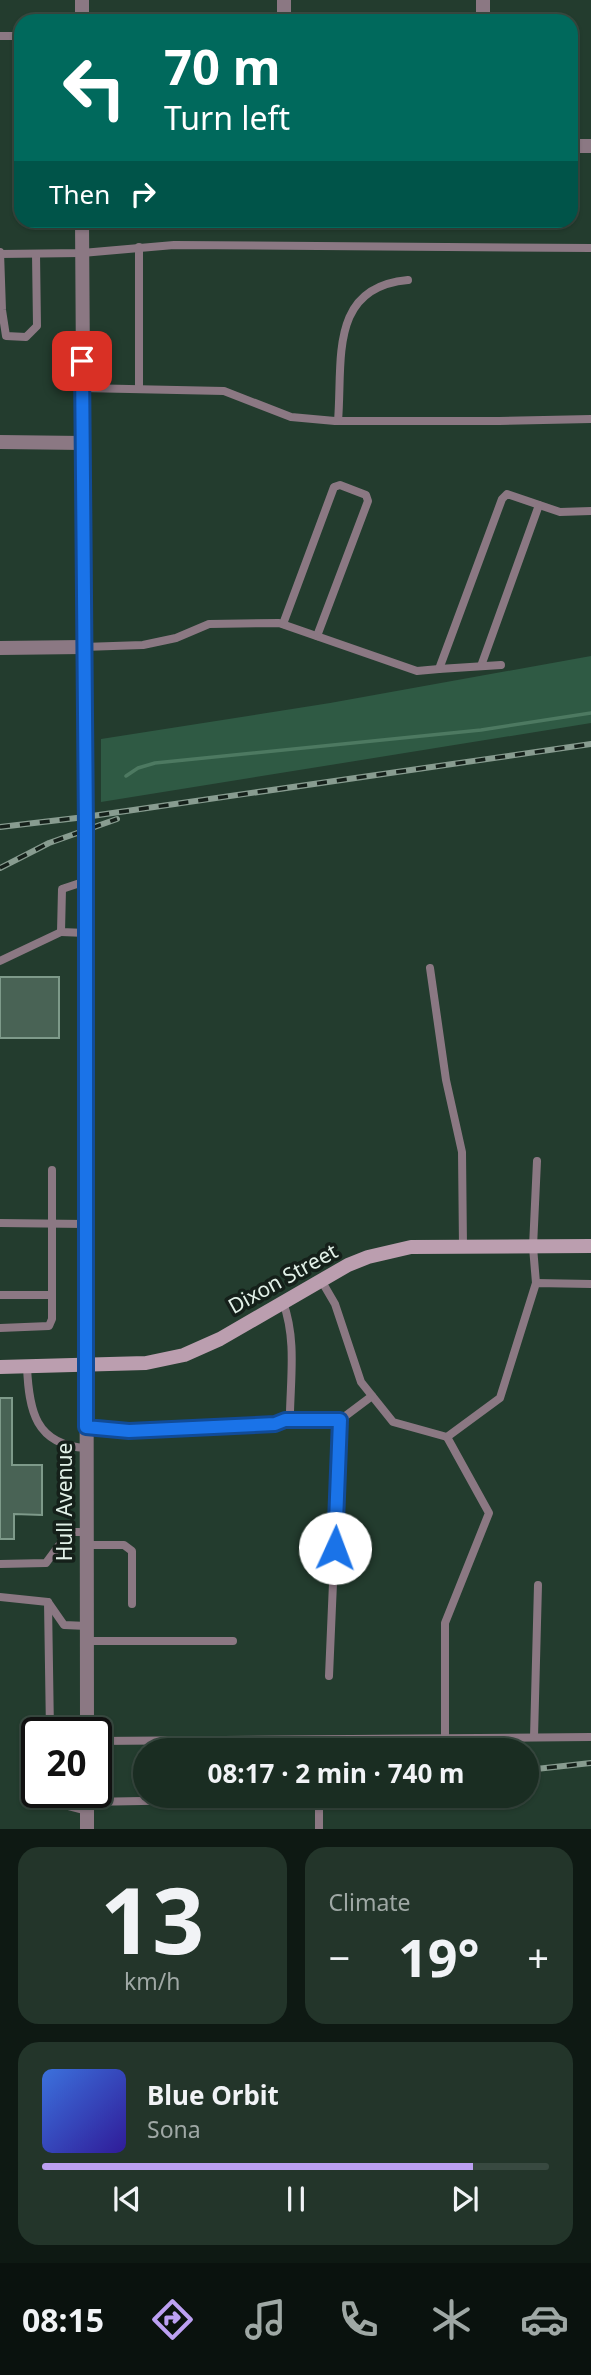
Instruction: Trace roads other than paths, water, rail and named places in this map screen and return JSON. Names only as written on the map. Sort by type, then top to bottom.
[{"type":"street","name":"Hull Avenue","points":[[82,228],[86,881],[85,1366],[89,1717]]},
{"type":"street","points":[[0,442],[83,443]]},
{"type":"street","points":[[0,648],[83,647]]},
{"type":"street","name":"Dixon Street","points":[[0,1367],[146,1363],[184,1355],[220,1339],[348,1265],[368,1257],[411,1247],[591,1246]]},
{"type":"street","points":[[87,1808],[87,1829]]},
{"type":"lane","points":[[139,247],[139,389]]},
{"type":"lane","points":[[36,254],[37,326],[26,337],[6,336],[1,291],[1,254],[82,253],[139,247],[591,248]]},
{"type":"lane","points":[[338,421],[344,327],[353,307],[372,289],[391,282],[408,280]]},
{"type":"lane","points":[[82,388],[223,391],[291,417],[338,421],[591,419]]},
{"type":"lane","points":[[284,624],[334,486],[340,485],[366,495],[368,501],[317,636]]},
{"type":"lane","points":[[439,669],[502,499],[507,494],[560,512],[591,511]]},
{"type":"lane","points":[[481,666],[539,505]]},
{"type":"lane","points":[[83,647],[143,645],[176,638],[209,624],[284,624],[417,671],[501,664]]},
{"type":"lane","points":[[61,932],[62,889],[86,881]]},
{"type":"lane","points":[[0,961],[61,932],[86,933]]},
{"type":"lane","points":[[430,968],[446,1080],[462,1152],[463,1247]]},
{"type":"lane","points":[[447,1437],[500,1398],[536,1283],[533,1247],[537,1161]]},
{"type":"lane","points":[[0,1328],[50,1326],[52,1170]]},
{"type":"lane","points":[[0,1223],[85,1224]]},
{"type":"lane","points":[[321,1280],[335,1304],[361,1382],[393,1422],[447,1437],[489,1513],[445,1623],[445,1738]]},
{"type":"lane","points":[[536,1283],[591,1284]]},
{"type":"lane","points":[[0,1294],[52,1295]]},
{"type":"lane","points":[[283,1302],[292,1337],[290,1412],[285,1420]]},
{"type":"lane","points":[[27,1367],[28,1400],[43,1430],[56,1443],[66,1447],[86,1448]]},
{"type":"lane","points":[[86,1427],[129,1431],[275,1424],[285,1420],[340,1420],[372,1396]]},
{"type":"lane","points":[[329,1676],[340,1420]]},
{"type":"lane","points":[[0,1564],[46,1563],[69,1532],[124,1545],[132,1551],[132,1604]]},
{"type":"lane","points":[[534,1737],[538,1585]]},
{"type":"lane","points":[[0,1598],[48,1602]]},
{"type":"lane","points":[[48,1602],[64,1625],[87,1634],[233,1641]]},
{"type":"lane","points":[[48,1602],[50,1717]]},
{"type":"lane","points":[[112,1734],[591,1737]]},
{"type":"lane","points":[[112,1801],[133,1801]]},
{"type":"lane","points":[[319,1808],[319,1829]]},
{"type":"waterway","points":[[126,776],[138,768],[155,763],[481,730],[591,713]]},
{"type":"railway","points":[[0,827],[591,744]]},
{"type":"railway","points":[[0,868],[49,843],[117,819]]},
{"type":"railway","points":[[539,1769],[591,1763]]}]
